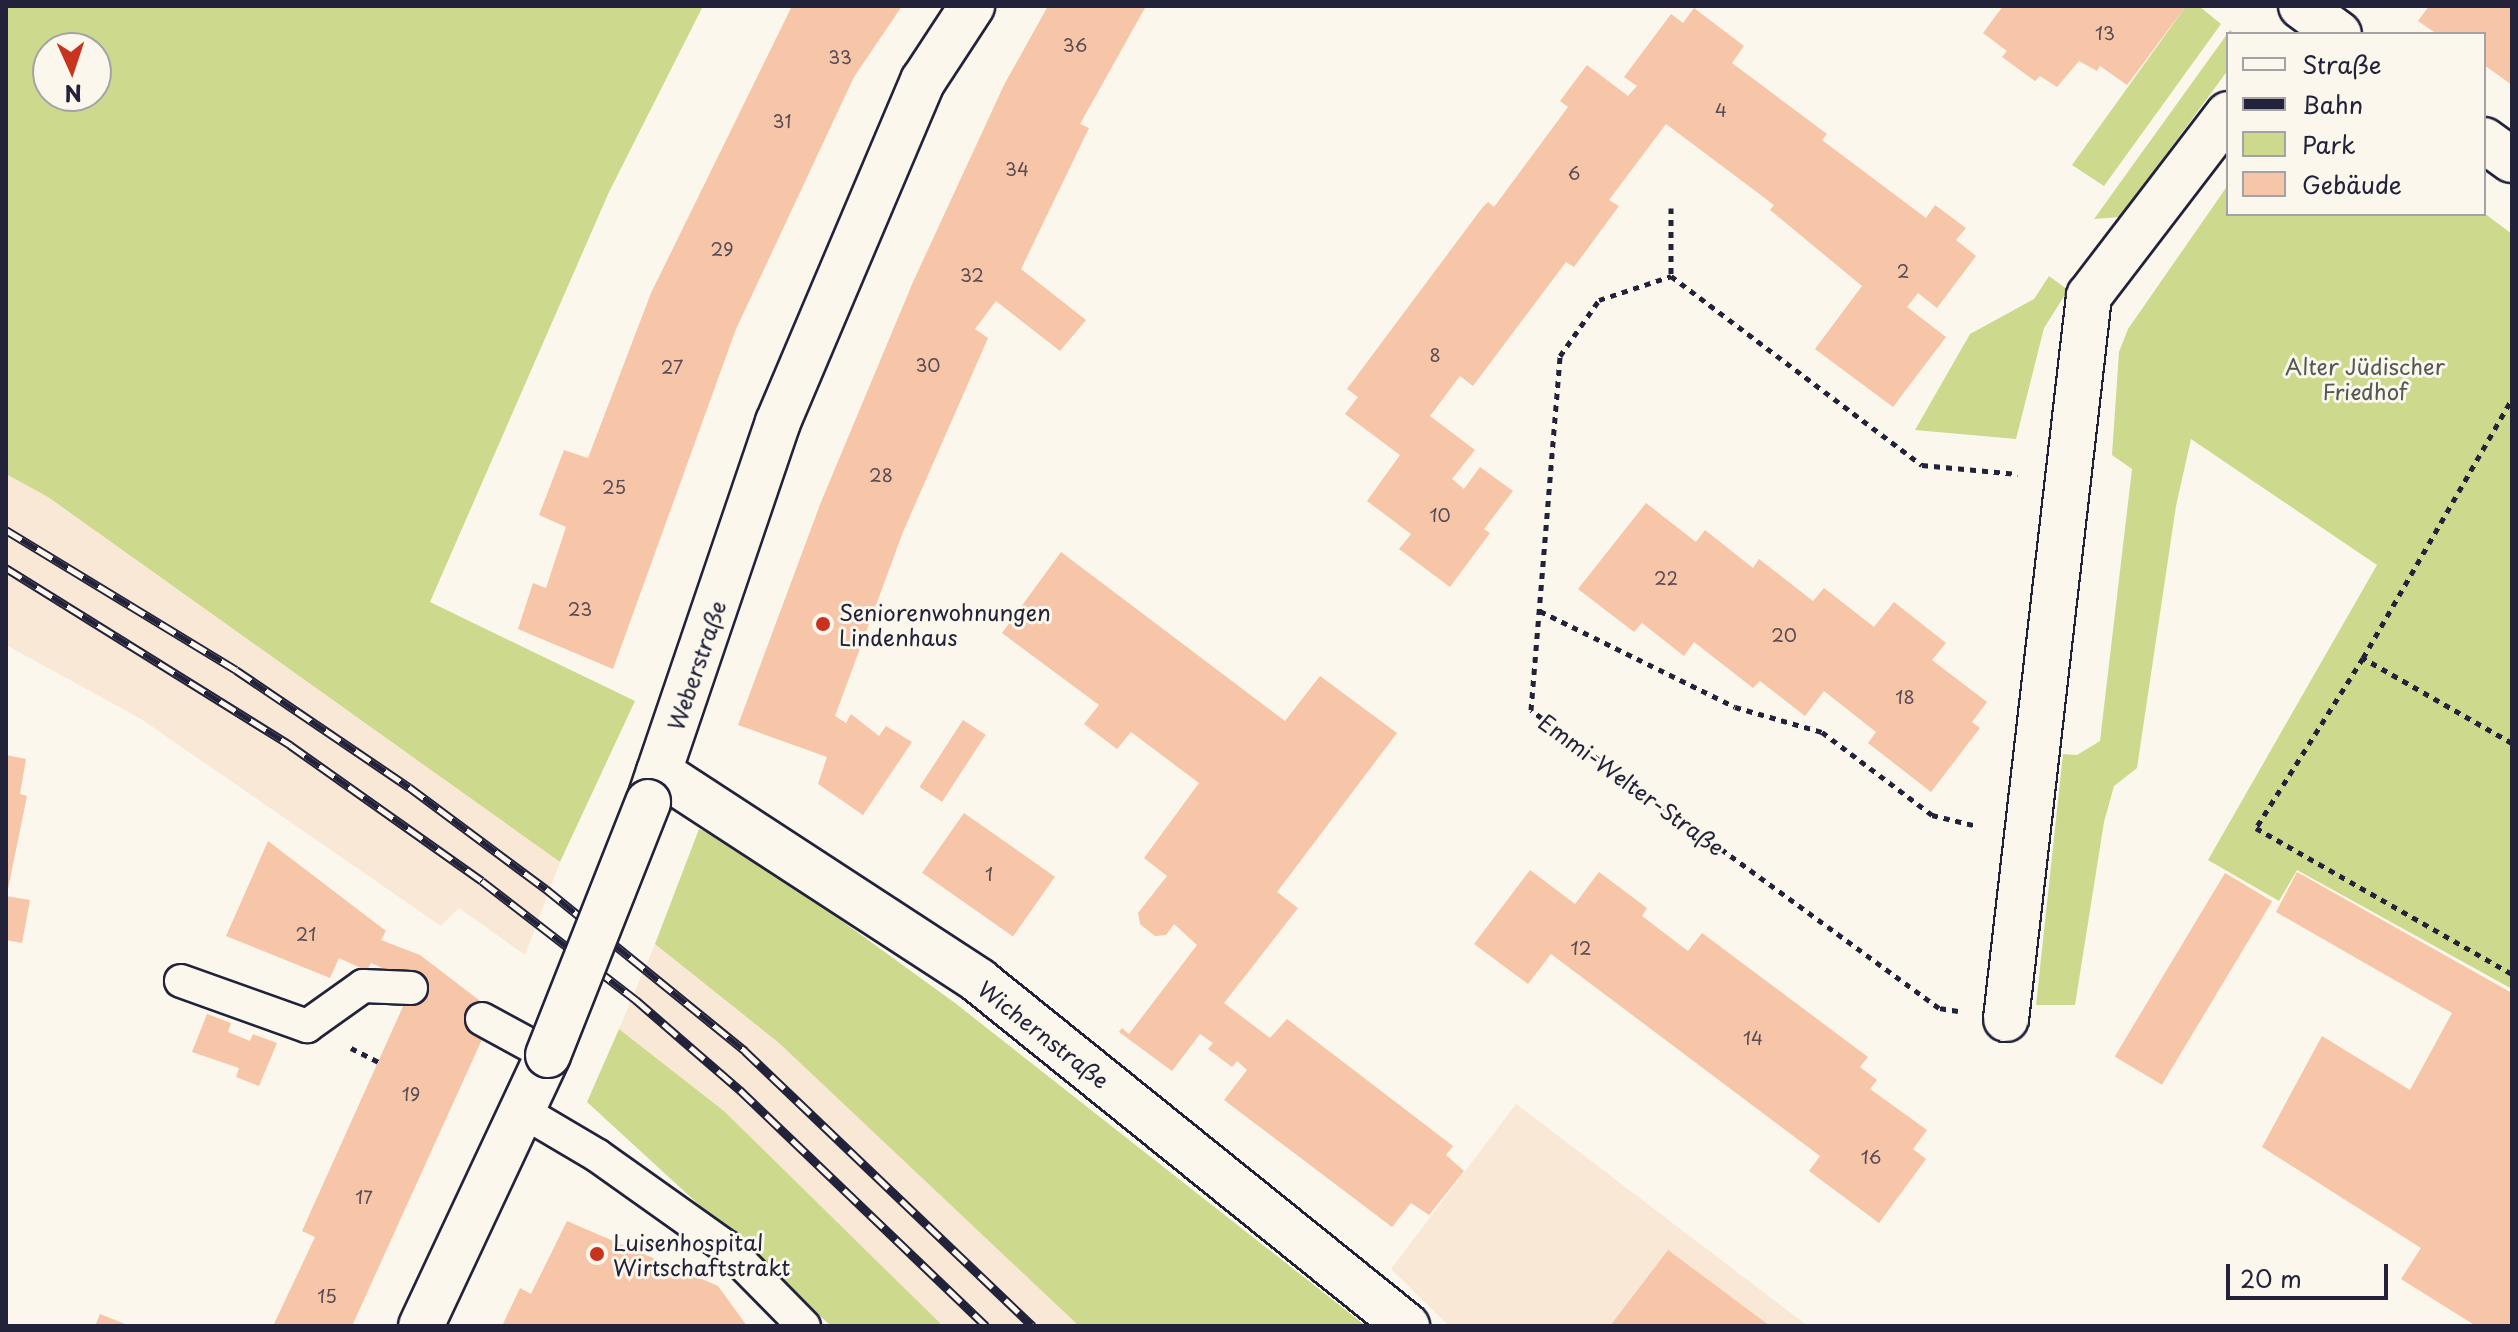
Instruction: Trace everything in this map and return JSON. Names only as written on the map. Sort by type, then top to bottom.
[{"type":"street","name":"Weberstraße","points":[[421,1326],[548,1055],[654,787],[778,422],[923,81],[972,6]]},
{"type":"street","points":[[2006,1019],[2089,296],[2226,117]]},
{"type":"street","points":[[2486,141],[2512,160]]},
{"type":"street","name":"Wichernstraße","points":[[654,787],[979,981],[1407,1326]]},
{"type":"lane","points":[[181,981],[307,1026],[363,986],[411,988]]},
{"type":"lane","points":[[482,1019],[548,1055]]},
{"type":"lane","points":[[522,1111],[598,1156],[726,1247],[804,1326]]},
{"type":"path","points":[[1671,208],[1671,276],[1922,465],[2070,479]]},
{"type":"path","name":"Emmi-Welter-Straße","points":[[1671,276],[1599,300],[1560,356],[1531,710],[1939,1008],[2006,1019]]},
{"type":"path","points":[[2512,399],[2363,658],[2256,828],[2512,974]]},
{"type":"path","points":[[1540,611],[1735,707],[1822,732],[1932,815],[2029,838]]},
{"type":"path","points":[[2363,658],[2512,743]]},
{"type":"shaded area","points":[[6,474],[48,497],[560,862],[525,955],[459,908],[441,926],[141,719],[6,645]]},
{"type":"shaded area","points":[[655,944],[779,1043],[1079,1326],[943,1326],[724,1111],[619,1029]]},
{"type":"shaded area","points":[[1516,1104],[1808,1326],[1449,1326],[1391,1269]]},
{"type":"green space","points":[[6,6],[703,6],[609,192],[430,602],[635,701],[560,862],[48,497],[6,474]]},
{"type":"green space","points":[[2186,6],[2199,6],[2221,24],[2104,186],[2072,165]]},
{"type":"green space","points":[[2226,36],[2226,73],[2120,217],[2094,219]]},
{"type":"green space","name":"Alter Jüdischer Friedhof","points":[[2226,188],[2226,216],[2486,214],[2512,234],[2512,989],[2297,870],[2279,901],[2208,860],[2377,565],[2191,439],[2176,506],[2137,768],[2114,786],[2104,822],[2075,1005],[2036,1005],[2063,754],[2077,755],[2100,741],[2132,469],[2112,455],[2119,352],[2128,329]]},
{"type":"green space","points":[[2049,276],[2068,290],[2044,328],[2016,439],[1915,430],[1970,334],[2034,299]]},
{"type":"green space","points":[[699,829],[737,845],[955,1003],[1366,1326],[1079,1326],[779,1043],[655,944]]},
{"type":"green space","points":[[619,1029],[724,1111],[943,1326],[831,1326],[587,1102]]},
{"type":"building","points":[[792,6],[902,6],[854,77],[736,329],[613,669],[518,629],[533,583],[546,588],[566,527],[539,515],[564,450],[588,458],[651,293]]},
{"type":"building","points":[[1048,6],[1146,6],[1080,124],[1089,128],[1021,269],[1086,320],[1060,351],[996,301],[975,329],[988,338],[903,532],[835,716],[846,723],[851,714],[879,736],[886,726],[912,742],[863,815],[818,784],[827,757],[738,725],[821,502],[913,282],[1004,85]]},
{"type":"building","points":[[2003,6],[2186,6],[2127,85],[2100,66],[2097,71],[2079,61],[2057,87],[2040,76],[2035,81],[2002,57],[2007,51],[1983,33]]},
{"type":"building","points":[[2429,6],[2512,6],[2512,85],[2486,66],[2486,32],[2434,32],[2418,21]]},
{"type":"building","points":[[1694,8],[1744,46],[1732,63],[1827,134],[1822,140],[1926,218],[1935,205],[1966,228],[1956,240],[1976,256],[1937,308],[1918,293],[1907,307],[1946,337],[1893,407],[1815,349],[1862,286],[1770,210],[1774,205],[1666,124],[1609,200],[1619,206],[1574,267],[1566,262],[1473,386],[1460,376],[1430,416],[1475,450],[1452,479],[1464,489],[1480,467],[1513,491],[1484,529],[1490,533],[1450,587],[1399,549],[1411,534],[1367,501],[1400,455],[1345,414],[1358,397],[1347,389],[1482,208],[1488,202],[1494,207],[1568,107],[1560,101],[1587,65],[1628,96],[1637,86],[1624,77],[1671,14],[1683,23]]},
{"type":"building","points":[[1646,503],[1696,542],[1705,530],[1753,568],[1759,559],[1813,601],[1824,588],[1874,627],[1894,602],[1946,643],[1932,660],[1987,702],[1972,722],[1980,728],[1931,792],[1868,743],[1876,732],[1824,691],[1805,716],[1760,681],[1753,688],[1694,642],[1684,656],[1642,623],[1634,632],[1578,589]]},
{"type":"building","points":[[1061,552],[1285,721],[1320,676],[1397,733],[1277,892],[1298,908],[1224,1003],[1270,1038],[1287,1019],[1453,1146],[1446,1155],[1464,1171],[1429,1215],[1411,1203],[1392,1227],[1224,1100],[1247,1070],[1237,1061],[1232,1067],[1208,1049],[1213,1043],[1200,1034],[1172,1071],[1119,1032],[1122,1028],[1129,1034],[1197,945],[1174,924],[1166,935],[1155,936],[1140,924],[1138,913],[1167,876],[1144,858],[1199,783],[1131,732],[1117,749],[1084,724],[1099,705],[1002,633]]},
{"type":"building","points":[[963,720],[986,735],[942,802],[919,787]]},
{"type":"building","points":[[6,755],[26,759],[20,794],[27,796],[7,894]]},
{"type":"building","points":[[964,813],[1055,877],[1013,936],[922,873]]},
{"type":"building","points":[[268,841],[386,931],[381,940],[420,955],[488,1007],[484,1035],[352,1326],[273,1326],[315,1237],[302,1231],[414,982],[371,963],[367,971],[339,958],[330,978],[226,936]]},
{"type":"building","points":[[1530,870],[1575,904],[1599,872],[1647,908],[1642,916],[1688,951],[1702,933],[1868,1057],[1860,1067],[1877,1080],[1870,1089],[1927,1130],[1913,1149],[1926,1159],[1879,1223],[1809,1171],[1820,1156],[1551,954],[1528,984],[1474,944]]},
{"type":"building","points":[[2297,872],[2512,993],[2512,1326],[2476,1326],[2401,1279],[2421,1248],[2262,1147],[2322,1036],[2410,1090],[2452,1013],[2276,912]]},
{"type":"building","points":[[2225,873],[2272,901],[2162,1085],[2115,1056]]},
{"type":"building","points":[[6,896],[30,900],[22,943],[6,940]]},
{"type":"building","points":[[207,1014],[231,1023],[228,1032],[250,1041],[253,1034],[277,1043],[259,1086],[236,1077],[239,1068],[192,1052]]},
{"type":"building","name":"Luisenhospital Wirtschaftstrakt","points":[[567,1221],[718,1286],[747,1326],[502,1326],[520,1288],[531,1294]]},
{"type":"building","points":[[1668,1250],[1770,1326],[1610,1326]]},
{"type":"building","points":[[100,1314],[130,1326],[95,1326]]},
{"type":"railway","points":[[6,530],[236,670],[409,787],[546,889],[745,1051],[1033,1326]]},
{"type":"railway","points":[[6,568],[290,745],[482,881],[636,1000],[740,1090],[986,1326]]},
{"type":"place","name":"Seniorenwohnungen Lindenhaus","points":[[823,624]]},
{"type":"place","name":"Luisenhospital Wirtschaftstrakt","points":[[597,1254]]}]
